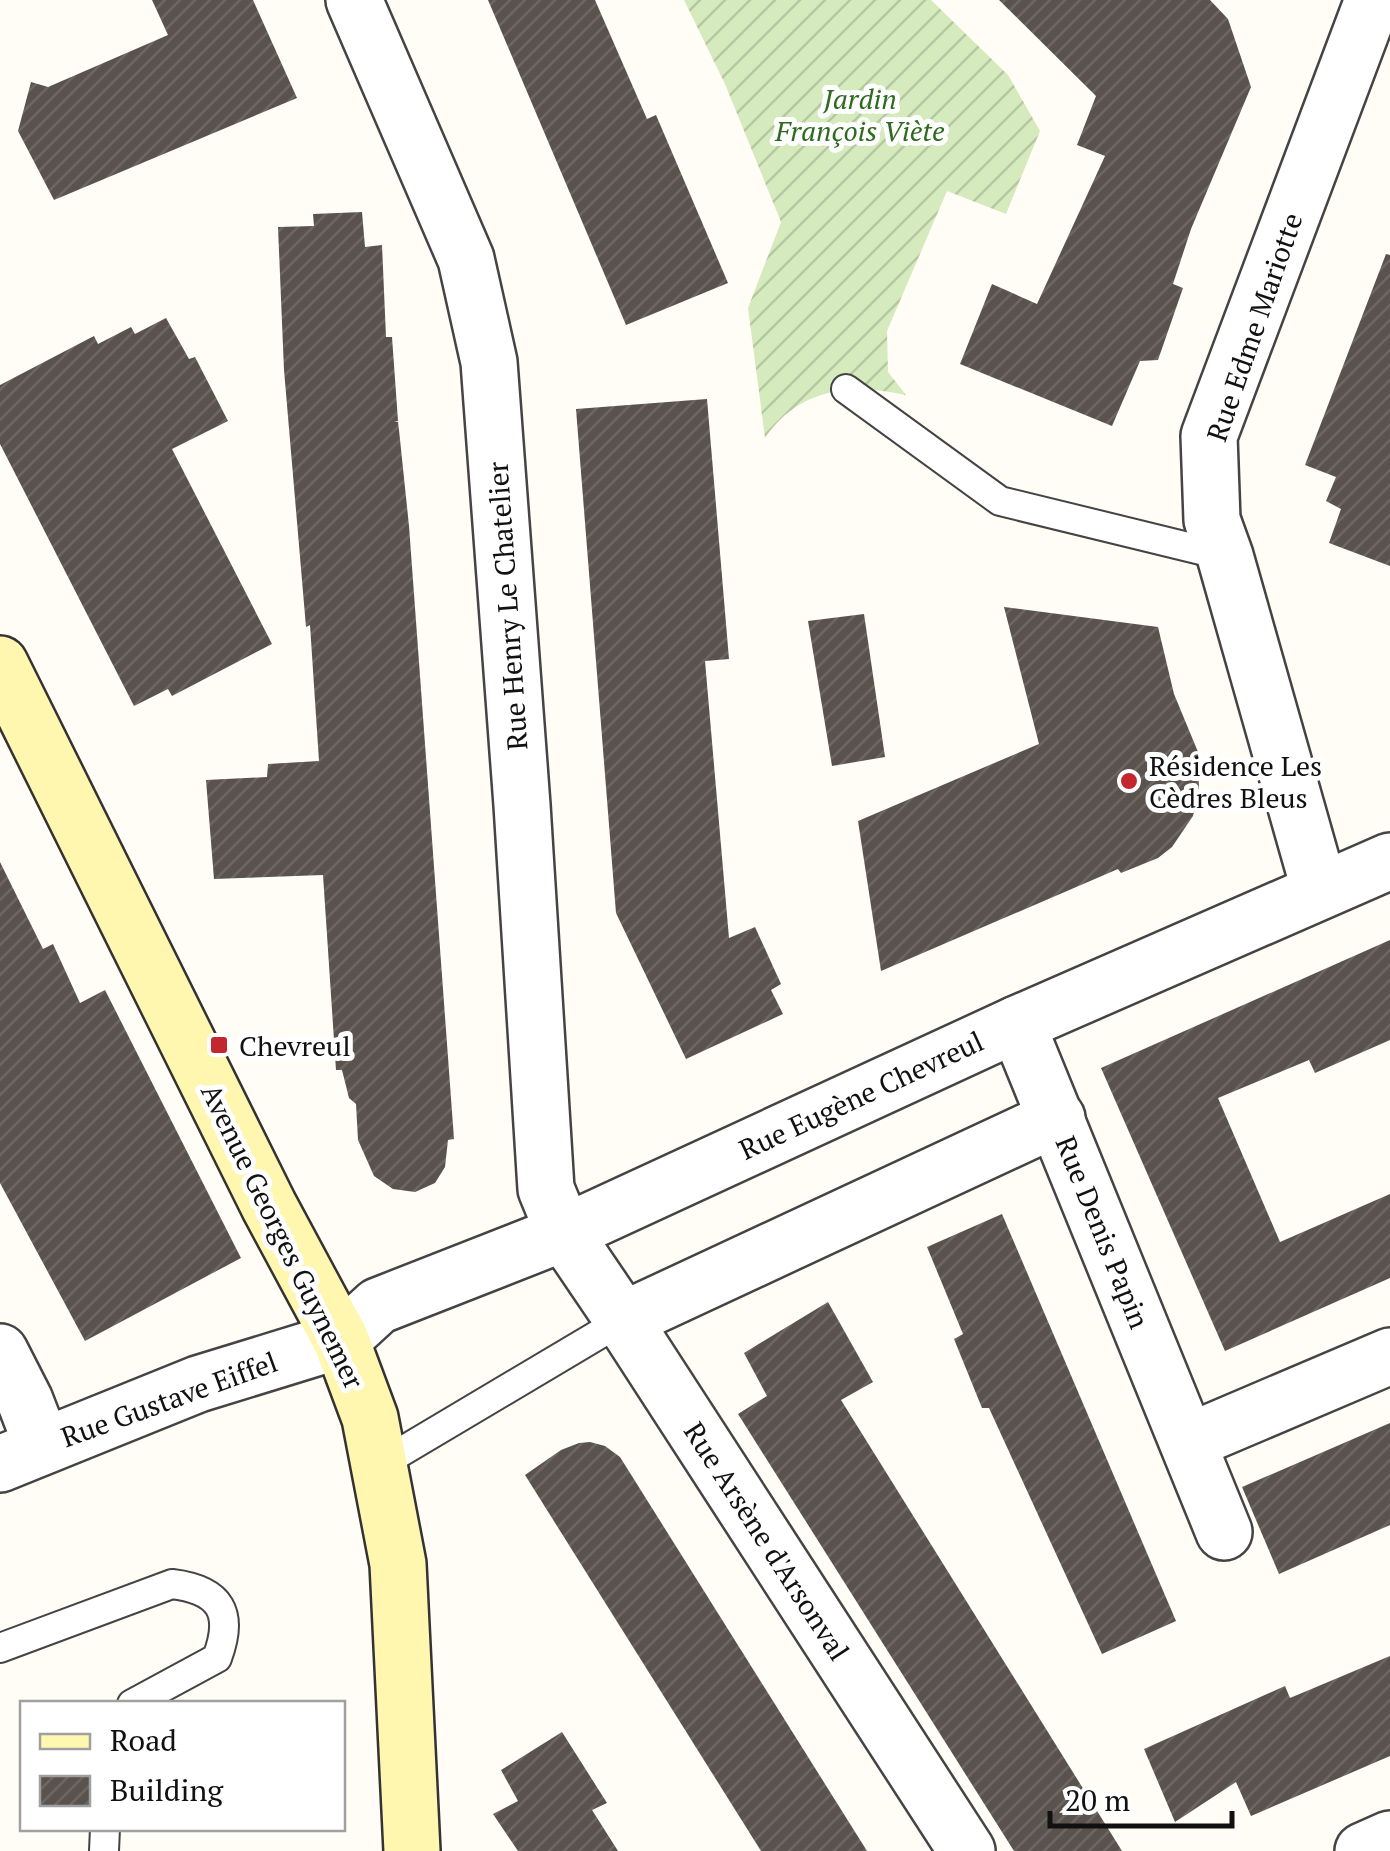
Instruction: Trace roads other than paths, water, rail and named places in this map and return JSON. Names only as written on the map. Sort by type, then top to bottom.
[{"type":"street","name":"Rue Henry Le Chatelier","points":[[354,0],[466,260],[489,362],[546,1189],[564,1233]]},
{"type":"street","name":"Rue Edme Mariotte","points":[[1320,891],[1212,520],[1210,436],[1373,0]]},
{"type":"street","name":"Avenue Georges Guynemer","points":[[0,664],[269,1206],[340,1340],[370,1418],[398,1564],[412,1851]]},
{"type":"street","name":"Rue Eugène Chevreul","points":[[340,1340],[378,1306],[564,1233],[1016,1024],[1390,861]]},
{"type":"street","name":"Rue Denis Papin","points":[[1016,1024],[1224,1532]]},
{"type":"street","points":[[624,1320],[1056,1118]]},
{"type":"street","name":"Rue Arsène d'Arsonval","points":[[564,1233],[967,1851]]},
{"type":"street","name":"Rue Gustave Eiffel","points":[[21,1455],[198,1384],[340,1340]]},
{"type":"street","points":[[0,1352],[25,1401],[21,1455]]},
{"type":"street","points":[[1188,1442],[1390,1356]]},
{"type":"street","points":[[1363,1851],[1390,1839]]},
{"type":"lane","points":[[846,389],[1000,500],[1225,556]]},
{"type":"lane","points":[[378,1465],[624,1320]]},
{"type":"lane","points":[[0,1648],[172,1584],[196,1587],[218,1602],[227,1632],[217,1658],[138,1701]]},
{"type":"place","name":"Résidence Les Cèdres Bleus","points":[[1129,781]]},
{"type":"place","name":"Chevreul","points":[[219,1045]]},
{"type":"park label","name":"Jardin François Viète","points":[[860,114]]}]
